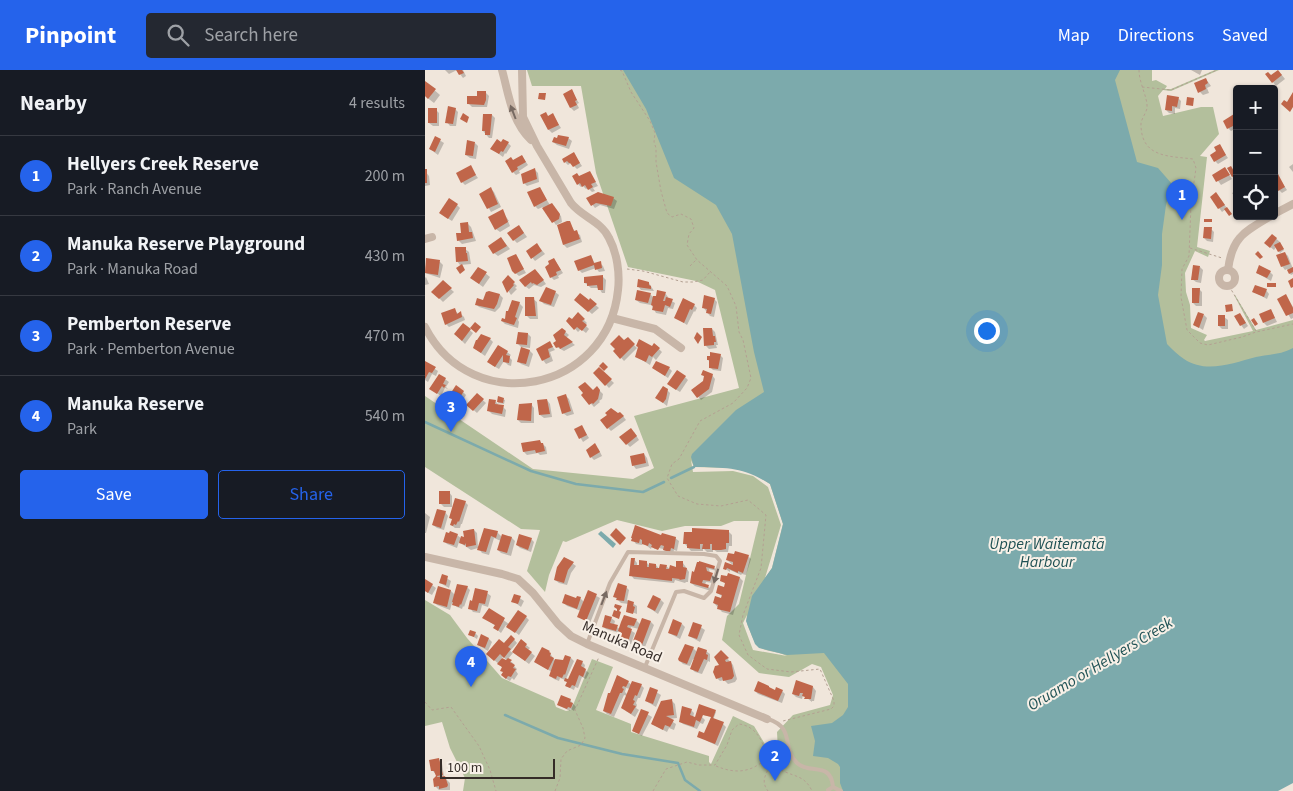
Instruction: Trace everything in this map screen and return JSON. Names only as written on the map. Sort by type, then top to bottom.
[{"type":"street","points":[[502,70],[514,116],[524,133],[537,146]]},
{"type":"street","points":[[425,327],[433,343],[460,367],[487,379],[518,384],[547,379],[575,366],[598,343],[612,318],[617,302],[619,278],[617,260],[612,244],[606,232],[598,223],[585,216],[571,203],[537,146],[523,117],[522,70]]},
{"type":"street","points":[[1278,212],[1293,204]]},
{"type":"street","points":[[1228,270],[1233,245],[1241,235],[1265,220]]},
{"type":"street","points":[[1228,270],[1235,277],[1234,283],[1224,286],[1219,280],[1221,272],[1228,270]]},
{"type":"street","points":[[612,318],[655,329],[681,348]]},
{"type":"street","name":"Manuka Road","points":[[425,557],[518,579],[533,592],[558,624],[571,636],[767,719]]},
{"type":"lane","points":[[587,644],[610,583],[628,552],[716,556],[720,561],[711,591],[704,598],[685,591],[676,592],[645,667]]},
{"type":"lane","points":[[767,719],[778,723],[784,728],[796,762],[805,768],[826,772],[831,779],[833,787],[841,791]]},
{"type":"lane","points":[[828,790],[833,787]]},
{"type":"path","points":[[620,70],[655,133],[656,162],[661,191],[669,216],[681,214],[691,219],[694,228],[689,234],[687,244],[697,260],[727,286],[736,306],[739,332],[743,340],[751,378],[747,388],[733,403],[700,421],[679,458],[672,464],[667,478],[678,496],[697,504],[721,506],[748,500],[766,516],[761,568],[743,615],[739,635],[748,655],[767,668],[791,672],[821,670],[834,702],[834,706],[831,708],[786,720]]},
{"type":"path","points":[[1139,70],[1139,78],[1147,108],[1140,125],[1145,143],[1155,153],[1193,160],[1196,168],[1191,204],[1189,256],[1182,269],[1181,297],[1187,330],[1201,343],[1208,345],[1293,324]]},
{"type":"path","points":[[1142,87],[1171,90],[1217,70]]},
{"type":"path","points":[[1190,248],[1229,260]]},
{"type":"path","points":[[689,266],[697,260]]},
{"type":"path","points":[[624,269],[643,271],[683,282],[703,280],[710,272]]},
{"type":"path","points":[[1229,286],[1256,332]]},
{"type":"path","points":[[555,791],[560,778],[561,759],[567,751],[581,744],[585,738],[575,710],[600,656]]},
{"type":"path","points":[[425,702],[432,710],[451,708],[479,746],[490,770],[496,791]]},
{"type":"path","points":[[715,765],[721,752],[727,745],[732,730],[739,724],[748,725],[755,731],[764,747],[769,762],[780,770],[796,775],[808,784],[812,791]]},
{"type":"path","points":[[768,791],[764,782],[774,748]]},
{"type":"path","points":[[653,791],[665,769],[683,763],[715,765],[732,771],[747,771],[756,767],[767,758]]},
{"type":"green space","name":"Upper Waitematā Harbour","points":[[527,70],[1152,70],[1152,81],[1156,80],[1167,86],[1165,89],[1171,89],[1219,70],[1171,91],[1163,90],[1158,96],[1163,116],[1201,107],[1213,107],[1219,134],[1200,156],[1207,157],[1197,247],[1210,251],[1208,257],[1195,251],[1185,273],[1186,292],[1190,305],[1191,328],[1207,335],[1205,341],[1253,331],[1234,295],[1256,330],[1293,320],[1293,562],[952,791],[463,791],[465,778],[450,748],[442,722],[425,726],[425,600],[450,615],[467,638],[502,678],[554,701],[556,707],[566,711],[571,710],[592,659],[613,667],[596,710],[631,724],[631,732],[709,756],[711,764],[733,716],[754,726],[768,749],[778,751],[777,732],[793,715],[830,705],[833,695],[821,667],[812,664],[789,677],[759,673],[722,640],[727,616],[739,604],[759,521],[734,521],[721,526],[685,526],[662,531],[617,520],[566,542],[563,541],[549,575],[545,592],[527,571],[540,530],[521,529],[425,467],[425,396],[533,469],[633,479],[654,468],[634,416],[739,388],[715,290],[696,281],[628,267],[596,173],[581,86],[532,86]],"holes":[[[691,460],[694,467],[733,468],[752,473],[770,484],[783,524],[772,568],[765,578],[781,525],[768,487],[753,476],[733,471],[693,472]],[[747,615],[747,625],[753,639],[760,648],[787,656],[753,650],[743,623]]]},
{"type":"water","name":"Upper Waitematā Harbour","points":[[623,70],[1120,70],[1115,80],[1137,162],[1158,168],[1172,184],[1166,205],[1162,234],[1162,265],[1158,295],[1167,344],[1192,363],[1210,367],[1279,353],[1293,348],[1293,783],[1278,791],[843,791],[838,764],[828,758],[813,756],[815,741],[811,726],[832,723],[843,715],[848,707],[848,684],[824,653],[787,655],[759,648],[755,644],[746,621],[752,596],[772,568],[783,524],[770,484],[742,471],[725,468],[694,467],[691,457],[736,410],[764,392],[754,352],[732,234],[716,205],[674,178],[646,109]]},
{"type":"water","points":[[601,531],[616,544],[613,548],[598,534]]},
{"type":"building","points":[[456,70],[462,70],[464,73],[459,75]]},
{"type":"building","points":[[1278,70],[1282,75],[1272,83],[1265,74],[1268,72],[1271,75]]},
{"type":"building","points":[[1206,78],[1208,83],[1205,85],[1206,89],[1198,93],[1194,83]]},
{"type":"building","points":[[425,81],[436,89],[428,99],[425,96]]},
{"type":"building","points":[[572,89],[577,105],[570,108],[563,94]]},
{"type":"building","points":[[477,91],[486,91],[484,105],[467,104],[467,96],[477,96]]},
{"type":"building","points":[[1293,92],[1293,107],[1290,112],[1281,104],[1284,100],[1287,102]]},
{"type":"building","points":[[539,93],[546,93],[545,100],[538,99]]},
{"type":"building","points":[[1167,95],[1179,97],[1177,107],[1172,106],[1172,111],[1165,110]]},
{"type":"building","points":[[1187,97],[1194,98],[1193,106],[1186,105]]},
{"type":"building","points":[[448,106],[456,108],[453,124],[445,123]]},
{"type":"building","points":[[428,108],[437,108],[437,123],[428,123]]},
{"type":"building","points":[[546,112],[548,116],[553,113],[559,125],[548,130],[540,115]]},
{"type":"building","points":[[463,113],[469,117],[467,123],[460,119]]},
{"type":"building","points":[[483,114],[492,114],[490,135],[485,135],[485,131],[482,131]]},
{"type":"building","points":[[1233,115],[1233,126],[1227,129],[1223,121]]},
{"type":"building","points":[[558,135],[569,137],[566,146],[552,142],[554,137],[557,138]]},
{"type":"building","points":[[435,136],[441,139],[435,152],[429,149]]},
{"type":"building","points":[[497,139],[501,142],[503,139],[509,142],[503,152],[501,151],[499,154],[490,149]]},
{"type":"building","points":[[467,140],[475,142],[473,156],[465,155]]},
{"type":"building","points":[[1220,144],[1226,155],[1214,162],[1210,155],[1216,151],[1214,147]]},
{"type":"building","points":[[574,152],[580,163],[573,167],[567,161],[564,163],[562,159]]},
{"type":"building","points":[[522,155],[526,162],[517,167],[518,169],[512,173],[505,161],[511,157],[513,160]]},
{"type":"building","points":[[471,165],[476,175],[461,183],[456,173]]},
{"type":"building","points":[[1231,166],[1233,176],[1232,177],[1227,168]]},
{"type":"building","points":[[1225,167],[1230,175],[1216,182],[1212,175]]},
{"type":"building","points":[[535,168],[537,179],[523,184],[521,174]]},
{"type":"building","points":[[425,169],[427,169],[427,183],[425,183]]},
{"type":"building","points":[[590,171],[596,182],[591,184],[593,187],[588,190],[585,185],[582,187],[580,183],[577,185],[572,176],[577,173],[579,176]]},
{"type":"building","points":[[1278,174],[1285,187],[1278,191]]},
{"type":"building","points":[[491,187],[498,204],[487,209],[479,194]]},
{"type":"building","points":[[540,187],[547,200],[534,207],[527,192]]},
{"type":"building","points":[[598,192],[614,197],[611,206],[596,203],[591,206],[586,198]]},
{"type":"building","points":[[1216,192],[1225,205],[1218,209],[1210,197]]},
{"type":"building","points":[[449,198],[458,204],[448,219],[439,213]]},
{"type":"building","points":[[552,203],[560,214],[559,219],[552,223],[542,208]]},
{"type":"building","points":[[1227,207],[1232,214],[1229,216],[1224,209]]},
{"type":"building","points":[[503,209],[508,222],[495,230],[488,217]]},
{"type":"building","points":[[1204,219],[1212,219],[1212,222],[1204,222]]},
{"type":"building","points":[[570,221],[574,231],[577,230],[580,239],[563,245],[557,225]]},
{"type":"building","points":[[468,222],[469,232],[472,232],[473,238],[457,241],[456,233],[461,233],[460,223]]},
{"type":"building","points":[[519,225],[524,233],[513,241],[507,233]]},
{"type":"building","points":[[1204,227],[1212,227],[1211,239],[1203,238]]},
{"type":"building","points":[[1272,234],[1277,238],[1270,248],[1264,243]]},
{"type":"building","points":[[501,237],[507,246],[493,254],[488,246]]},
{"type":"building","points":[[1280,242],[1284,249],[1278,252],[1274,245]]},
{"type":"building","points":[[537,243],[542,251],[531,259],[526,251]]},
{"type":"building","points":[[455,247],[466,247],[468,261],[456,262]]},
{"type":"building","points":[[1258,251],[1263,257],[1260,259],[1255,254]]},
{"type":"building","points":[[1285,252],[1290,264],[1281,267],[1276,255]]},
{"type":"building","points":[[516,254],[524,269],[515,274],[507,258]]},
{"type":"building","points":[[591,255],[594,263],[601,261],[602,268],[595,270],[594,265],[578,271],[574,261]]},
{"type":"building","points":[[426,258],[440,260],[438,275],[425,273]]},
{"type":"building","points":[[554,258],[561,270],[556,272],[557,275],[550,278],[545,267],[549,264],[548,261]]},
{"type":"building","points":[[462,264],[465,270],[460,274],[456,268]]},
{"type":"building","points":[[1193,265],[1200,266],[1198,280],[1191,280]]},
{"type":"building","points":[[1259,265],[1271,271],[1267,278],[1256,273]]},
{"type":"building","points":[[478,267],[487,272],[479,284],[470,278]]},
{"type":"building","points":[[1293,267],[1293,272],[1289,274],[1287,270]]},
{"type":"building","points":[[535,269],[544,280],[537,285],[531,282],[525,287],[519,280]]},
{"type":"building","points":[[508,275],[515,282],[507,293],[502,282]]},
{"type":"building","points":[[603,275],[603,290],[598,290],[597,285],[587,286],[587,283],[584,283],[584,277]]},
{"type":"building","points":[[1293,278],[1293,287],[1291,288],[1288,281]]},
{"type":"building","points":[[638,279],[649,282],[651,289],[637,287]]},
{"type":"building","points":[[443,280],[452,288],[439,299],[431,292]]},
{"type":"building","points":[[1267,283],[1276,283],[1276,287],[1267,287]]},
{"type":"building","points":[[1255,285],[1267,289],[1264,297],[1252,292]]},
{"type":"building","points":[[546,287],[556,291],[551,305],[539,301]]},
{"type":"building","points":[[1192,288],[1200,288],[1199,303],[1192,303]]},
{"type":"building","points":[[637,290],[651,293],[648,303],[635,300]]},
{"type":"building","points":[[657,290],[666,292],[663,301],[665,301],[666,297],[673,299],[670,307],[665,305],[663,312],[652,310],[653,296],[656,296]]},
{"type":"building","points":[[486,292],[500,294],[494,309],[475,305],[477,298],[483,300]]},
{"type":"building","points":[[580,293],[597,304],[588,312],[574,300]]},
{"type":"building","points":[[1286,294],[1293,308],[1293,313],[1286,316],[1277,299]]},
{"type":"building","points":[[704,295],[715,298],[711,314],[706,313],[707,309],[702,308]]},
{"type":"building","points":[[525,297],[534,297],[536,316],[525,316]]},
{"type":"building","points":[[683,298],[695,304],[692,310],[690,309],[684,323],[674,318]]},
{"type":"building","points":[[512,300],[520,302],[514,325],[501,321],[502,318],[505,319],[506,311],[508,311]]},
{"type":"building","points":[[1232,304],[1233,311],[1226,312],[1225,305]]},
{"type":"building","points":[[455,308],[457,314],[461,311],[462,317],[445,325],[441,313]]},
{"type":"building","points":[[1271,309],[1275,318],[1263,323],[1259,314]]},
{"type":"building","points":[[578,312],[585,319],[582,321],[587,325],[582,331],[577,327],[574,330],[566,321],[569,317],[572,319]]},
{"type":"building","points":[[1198,312],[1204,314],[1199,328],[1193,325]]},
{"type":"building","points":[[1240,313],[1246,323],[1240,326],[1234,316]]},
{"type":"building","points":[[1218,315],[1225,315],[1225,326],[1218,326]]},
{"type":"building","points":[[1254,318],[1258,324],[1255,326],[1251,320]]},
{"type":"building","points":[[475,322],[481,327],[476,333],[470,328]]},
{"type":"building","points":[[463,323],[471,329],[462,341],[454,334]]},
{"type":"building","points":[[562,328],[566,331],[564,335],[573,342],[560,349],[559,347],[556,348],[553,343],[556,341],[553,335]]},
{"type":"building","points":[[703,328],[712,328],[716,342],[714,342],[714,345],[704,346]]},
{"type":"building","points":[[518,332],[528,333],[527,345],[516,344]]},
{"type":"building","points":[[697,332],[702,337],[698,344],[694,338]]},
{"type":"building","points":[[481,334],[491,338],[481,353],[473,348]]},
{"type":"building","points":[[619,335],[624,340],[628,337],[635,344],[620,359],[610,344]]},
{"type":"building","points":[[639,339],[652,346],[654,343],[660,348],[652,357],[649,355],[646,362],[635,357]]},
{"type":"building","points":[[550,341],[553,347],[548,349],[550,357],[542,361],[536,349]]},
{"type":"building","points":[[498,345],[508,351],[506,355],[510,356],[509,363],[503,362],[503,355],[495,367],[487,362]]},
{"type":"building","points":[[521,347],[530,350],[526,364],[517,362]]},
{"type":"building","points":[[710,352],[721,354],[718,369],[709,368],[707,356],[710,356]]},
{"type":"building","points":[[425,361],[436,367],[432,373],[429,372],[425,379]]},
{"type":"building","points":[[656,361],[670,367],[665,376],[652,368]]},
{"type":"building","points":[[603,362],[608,367],[604,371],[599,366]]},
{"type":"building","points":[[599,367],[612,379],[605,386],[593,373]]},
{"type":"building","points":[[677,370],[686,376],[676,390],[667,384]]},
{"type":"building","points":[[703,370],[713,374],[709,389],[697,398],[691,390],[703,381],[704,376],[701,375]]},
{"type":"building","points":[[439,374],[446,378],[443,384],[446,385],[444,388],[442,386],[437,394],[429,389]]},
{"type":"building","points":[[585,382],[593,390],[597,386],[600,390],[598,399],[593,404],[589,405],[581,395],[583,393],[578,387]]},
{"type":"building","points":[[456,385],[464,391],[455,405],[447,399]]},
{"type":"building","points":[[663,386],[668,389],[663,403],[655,398]]},
{"type":"building","points":[[477,393],[484,399],[473,411],[466,405]]},
{"type":"building","points":[[566,394],[571,411],[562,414],[557,397]]},
{"type":"building","points":[[498,396],[504,398],[503,403],[497,402]]},
{"type":"building","points":[[489,399],[496,400],[495,404],[504,405],[502,414],[487,411]]},
{"type":"building","points":[[547,399],[550,414],[539,415],[537,400]]},
{"type":"building","points":[[532,403],[531,421],[517,420],[519,404]]},
{"type":"building","points":[[611,408],[624,416],[607,429],[600,420],[607,415],[605,413]]},
{"type":"building","points":[[582,425],[587,435],[579,439],[574,429]]},
{"type":"building","points":[[631,428],[637,436],[626,445],[619,437]]},
{"type":"building","points":[[540,440],[545,451],[536,453],[535,450],[523,452],[521,443]]},
{"type":"building","points":[[595,443],[600,452],[590,458],[586,450]]},
{"type":"building","points":[[644,453],[646,463],[632,466],[630,456]]},
{"type":"building","points":[[439,491],[450,491],[450,504],[439,504]]},
{"type":"building","points":[[455,498],[466,501],[459,522],[453,526],[450,525],[452,519],[449,518]]},
{"type":"building","points":[[437,509],[446,511],[441,528],[432,525]]},
{"type":"building","points":[[635,525],[661,535],[662,533],[676,537],[674,549],[671,548],[670,552],[663,550],[664,546],[661,545],[658,550],[651,547],[652,545],[649,543],[648,546],[642,544],[640,539],[639,543],[631,541]]},
{"type":"building","points":[[484,528],[498,531],[496,538],[491,536],[486,552],[477,550]]},
{"type":"building","points":[[616,528],[626,538],[620,545],[610,535]]},
{"type":"building","points":[[692,528],[729,530],[729,543],[726,543],[726,549],[712,550],[712,544],[710,544],[710,549],[702,549],[703,544],[700,544],[700,549],[687,548],[687,544],[683,544],[684,532],[692,532]]},
{"type":"building","points":[[474,529],[476,545],[466,547],[466,543],[465,545],[459,543],[461,536],[464,537],[463,531]]},
{"type":"building","points":[[450,531],[458,534],[454,545],[443,542],[446,532],[449,533]]},
{"type":"building","points":[[502,534],[512,537],[507,553],[497,550]]},
{"type":"building","points":[[519,534],[532,538],[528,550],[516,545]]},
{"type":"building","points":[[735,551],[749,555],[743,573],[727,568],[726,570],[723,569],[725,562],[733,565],[733,562],[726,560],[728,553],[734,554]]},
{"type":"building","points":[[564,557],[574,562],[568,570],[564,583],[554,580],[557,567]]},
{"type":"building","points":[[631,558],[635,558],[634,565],[639,565],[639,560],[647,561],[647,567],[649,567],[649,563],[656,564],[656,568],[659,568],[660,564],[667,565],[666,569],[669,569],[670,565],[676,567],[676,561],[683,561],[683,567],[687,568],[685,579],[672,578],[672,581],[629,576]]},
{"type":"building","points":[[699,561],[715,566],[714,569],[706,567],[707,571],[713,573],[710,581],[703,580],[702,583],[709,585],[708,588],[690,583],[692,571],[694,572]]},
{"type":"building","points":[[728,573],[740,577],[730,612],[717,609],[718,605],[713,603],[715,596],[721,598],[722,595],[716,593],[718,585],[724,587],[725,583],[720,581],[721,575],[727,576]]},
{"type":"building","points":[[442,574],[448,576],[446,585],[439,583]]},
{"type":"building","points":[[425,579],[433,584],[428,593],[425,591]]},
{"type":"building","points":[[618,583],[627,586],[624,601],[616,600],[617,598],[613,597]]},
{"type":"building","points":[[457,584],[468,586],[459,607],[452,605]]},
{"type":"building","points":[[438,586],[451,590],[447,607],[433,603]]},
{"type":"building","points":[[475,588],[488,591],[485,604],[479,603],[477,611],[468,609]]},
{"type":"building","points":[[588,590],[597,594],[586,621],[577,617]]},
{"type":"building","points":[[514,594],[521,596],[518,604],[511,602]]},
{"type":"building","points":[[565,594],[576,598],[577,596],[581,597],[577,609],[562,603]]},
{"type":"building","points":[[653,595],[661,599],[655,611],[647,607]]},
{"type":"building","points":[[628,600],[634,602],[633,614],[626,612]]},
{"type":"building","points":[[615,604],[622,606],[619,611],[621,612],[619,619],[612,616],[614,610],[617,611],[614,607]]},
{"type":"building","points":[[489,608],[505,618],[498,631],[493,628],[495,625],[482,618]]},
{"type":"building","points":[[518,610],[527,616],[515,633],[506,627]]},
{"type":"building","points":[[605,615],[612,617],[610,623],[618,625],[616,631],[602,627]]},
{"type":"building","points":[[624,615],[637,619],[634,626],[628,625],[627,627],[632,629],[628,642],[620,639],[622,633],[618,631]]},
{"type":"building","points":[[642,618],[651,621],[642,645],[633,641]]},
{"type":"building","points":[[673,619],[682,623],[677,636],[668,633]]},
{"type":"building","points":[[693,622],[702,625],[697,639],[688,636]]},
{"type":"building","points":[[470,630],[476,632],[474,637],[468,635]]},
{"type":"building","points":[[481,634],[489,638],[485,648],[477,645]]},
{"type":"building","points":[[511,635],[515,639],[508,647],[511,649],[504,658],[500,654],[494,661],[486,654],[499,639],[504,643]]},
{"type":"building","points":[[521,639],[527,644],[525,647],[532,652],[525,661],[512,652]]},
{"type":"building","points":[[685,644],[694,647],[687,664],[678,659]]},
{"type":"building","points":[[542,647],[550,651],[550,656],[554,658],[548,670],[534,662]]},
{"type":"building","points":[[698,647],[707,650],[706,654],[708,655],[707,660],[704,659],[698,672],[690,669]]},
{"type":"building","points":[[721,650],[729,658],[725,660],[726,662],[731,661],[734,676],[732,679],[723,681],[722,677],[716,679],[713,672],[715,666],[719,665],[714,657]]},
{"type":"building","points":[[565,655],[571,657],[565,675],[562,678],[557,676],[556,679],[549,676],[555,659],[563,660]]},
{"type":"building","points":[[502,658],[512,660],[510,662],[515,665],[513,668],[516,669],[511,677],[508,676],[506,679],[501,675],[503,672],[500,671],[502,667],[497,664]]},
{"type":"building","points":[[577,659],[583,661],[581,666],[586,669],[583,677],[579,675],[575,686],[572,685],[570,688],[565,686],[567,682],[564,681],[565,678],[568,679]]},
{"type":"building","points":[[617,675],[629,681],[626,687],[623,686],[622,688],[624,689],[620,693],[611,714],[603,711],[608,693],[610,693]]},
{"type":"building","points":[[796,680],[813,686],[811,699],[804,699],[803,693],[800,693],[799,696],[792,694]]},
{"type":"building","points":[[632,681],[642,684],[637,696],[635,695],[633,700],[635,701],[633,705],[636,706],[631,714],[621,708]]},
{"type":"building","points":[[758,681],[775,690],[776,687],[783,690],[778,701],[754,691]]},
{"type":"building","points":[[650,687],[658,690],[653,704],[645,701]]},
{"type":"building","points":[[561,695],[571,699],[570,702],[573,703],[571,708],[568,707],[567,709],[557,705]]},
{"type":"building","points":[[672,699],[674,715],[666,716],[674,720],[670,727],[665,725],[663,730],[651,724],[661,701]]},
{"type":"building","points":[[699,704],[716,710],[713,718],[724,722],[715,744],[697,737],[699,731],[704,733],[711,717],[703,715],[700,722],[696,720],[694,727],[679,722],[682,706],[692,709],[690,715],[695,717]]},
{"type":"building","points":[[641,709],[649,712],[639,734],[632,731]]},
{"type":"building","points":[[439,758],[443,775],[437,776],[445,776],[448,785],[439,789],[439,786],[434,787],[433,779],[436,776],[434,771],[431,771],[429,760]]},
{"type":"waterway","points":[[425,422],[531,471],[576,484],[643,492],[664,482]]},
{"type":"waterway","points":[[671,478],[694,467]]},
{"type":"waterway","points":[[505,715],[558,738],[622,754],[678,763],[685,780],[700,791]]},
{"type":"place","name":"Hellyers Creek Reserve","points":[[1182,220]]},
{"type":"place","name":"Pemberton Reserve","points":[[451,432]]},
{"type":"place","name":"Manuka Reserve","points":[[471,687]]},
{"type":"place","name":"Manuka Reserve Playground","points":[[775,781]]},
{"type":"water label","name":"Oruamo or Hellyers Creek","points":[[1100,664]]}]
